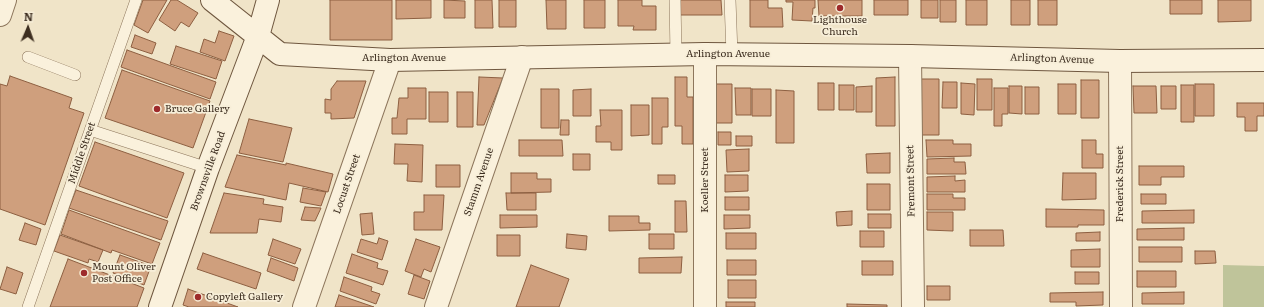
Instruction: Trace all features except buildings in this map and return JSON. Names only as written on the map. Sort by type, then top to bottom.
[{"type":"main road","points":[[0,15],[5,0]]},
{"type":"main road","name":"Arlington Avenue","points":[[212,0],[280,54],[390,60],[676,54],[910,56],[1120,61],[1264,60]]},
{"type":"main road","name":"Brownsville Road","points":[[160,307],[208,168],[258,36],[268,0]]},
{"type":"main road","name":"Koeller Street","points":[[705,54],[705,307]]},
{"type":"main road","name":"Fremont Street","points":[[910,56],[913,307]]},
{"type":"main road","name":"Stamm Avenue","points":[[436,307],[522,57]]},
{"type":"main road","name":"Locust Street","points":[[304,307],[390,60]]},
{"type":"main road","name":"Frederick Street","points":[[1120,61],[1121,307]]},
{"type":"lane","name":"Middle Street","points":[[28,307],[136,0]]},
{"type":"lane","points":[[675,0],[676,54]]},
{"type":"lane","points":[[730,0],[732,54]]},
{"type":"lane","points":[[28,57],[75,74]]},
{"type":"lane","points":[[90,130],[208,168]]},
{"type":"green space","points":[[1223,265],[1264,266],[1264,307],[1223,307]]},
{"type":"place","name":"Lighthouse Church","points":[[840,8]]},
{"type":"place","name":"Bruce Gallery","points":[[157,109]]},
{"type":"place","name":"Mount Oliver Post Office","points":[[84,273]]},
{"type":"place","name":"Copyleft Gallery","points":[[198,297]]}]
